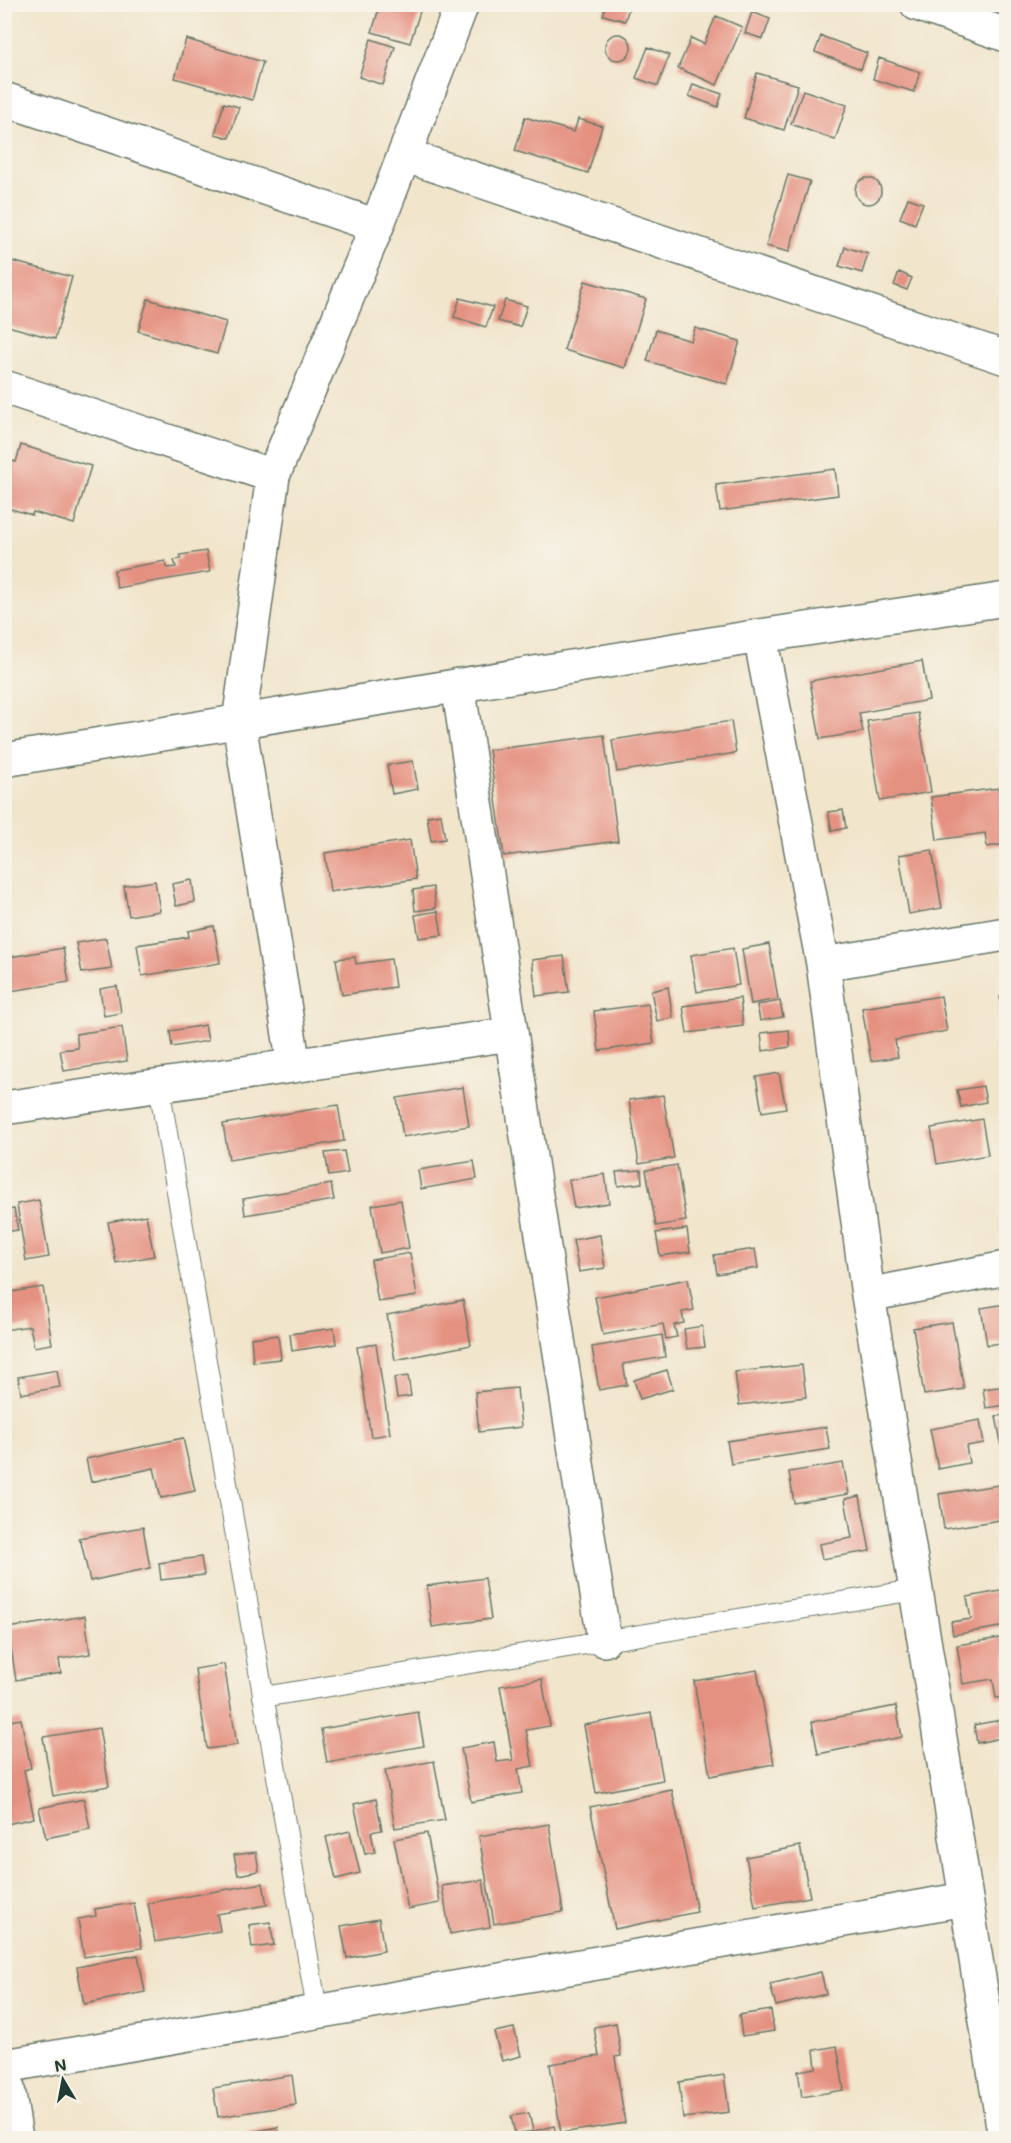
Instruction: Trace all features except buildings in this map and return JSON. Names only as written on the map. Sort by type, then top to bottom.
[{"type":"street","points":[[294,1066],[239,722],[273,476],[377,226],[462,4]]},
{"type":"street","points":[[916,4],[1006,35]]},
{"type":"street","points":[[4,99],[377,226]]},
{"type":"street","points":[[404,155],[1006,358]]},
{"type":"street","points":[[4,387],[273,476]]},
{"type":"street","points":[[4,760],[760,636],[1006,599]]},
{"type":"street","points":[[760,636],[823,964],[868,1295],[1005,2139]]},
{"type":"street","points":[[458,686],[604,1640]]},
{"type":"street","points":[[823,964],[1006,934]]},
{"type":"street","points":[[4,1108],[511,1034]]},
{"type":"street","points":[[868,1295],[1006,1268]]},
{"type":"street","points":[[16,2139],[5,2065],[965,1899]]},
{"type":"lane","points":[[159,1086],[317,2010]]},
{"type":"lane","points":[[263,1697],[915,1590]]}]
